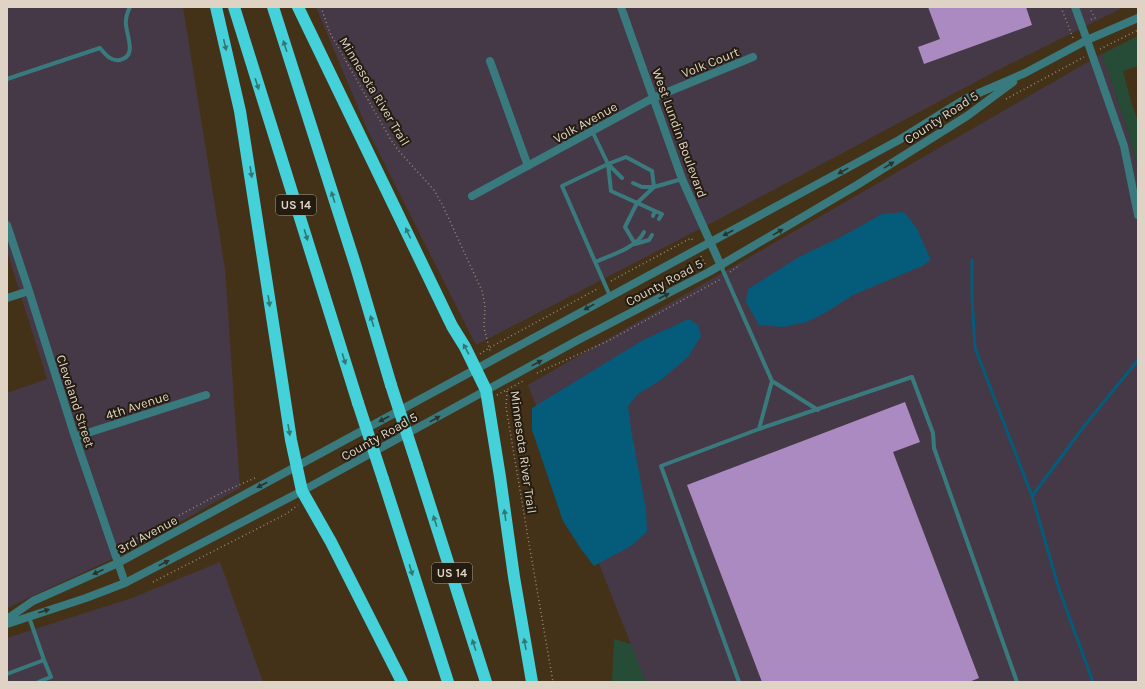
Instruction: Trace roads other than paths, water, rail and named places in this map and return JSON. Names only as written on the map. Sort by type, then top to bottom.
[{"type":"highway","points":[[216,7],[240,111],[280,368],[284,403],[302,491],[331,542],[402,682]]},
{"type":"highway","name":"US 14","points":[[234,7],[358,403],[448,682]]},
{"type":"highway","name":"US 14","points":[[273,7],[356,268],[391,385],[486,682]]},
{"type":"highway","points":[[298,7],[452,326],[486,390],[514,576],[532,682]]},
{"type":"street","name":"West Lundin Boulevard","points":[[620,7],[682,179],[721,266]]},
{"type":"street","points":[[1075,7],[1088,40],[1124,146],[1138,215]]},
{"type":"street","name":"County Road 5","points":[[296,466],[899,140],[965,99],[1025,73],[1088,40],[1138,18]]},
{"type":"street","name":"Volk Court","points":[[653,98],[753,57]]},
{"type":"street","points":[[490,61],[528,166]]},
{"type":"street","name":"County Road 5","points":[[302,491],[580,339],[721,266],[857,185],[967,116],[1025,73]]},
{"type":"street","name":"Volk Avenue","points":[[472,196],[653,98]]},
{"type":"street","name":"Cleveland Street","points":[[7,225],[75,437],[125,583]]},
{"type":"street","points":[[7,298],[29,291]]},
{"type":"street","name":"4th Avenue","points":[[75,437],[206,395]]},
{"type":"street","name":"3rd Avenue","points":[[7,619],[33,601],[118,563],[296,466]]},
{"type":"street","points":[[7,624],[86,598],[125,583],[302,491]]},
{"type":"lane","points":[[7,79],[100,48],[108,57],[118,61],[126,58],[130,51],[130,42],[126,14],[130,7]]},
{"type":"lane","points":[[592,131],[608,164],[622,178]]},
{"type":"lane","points":[[610,296],[562,186],[626,157],[652,171],[654,187]]},
{"type":"lane","points":[[608,164],[611,191],[662,214],[660,219]]},
{"type":"lane","points":[[633,183],[642,187],[654,187],[682,179]]},
{"type":"lane","points":[[635,244],[625,227],[637,203],[654,187]]},
{"type":"lane","points":[[653,216],[654,211]]},
{"type":"lane","points":[[635,244],[642,237],[644,232]]},
{"type":"lane","points":[[595,262],[635,244],[650,240],[652,235]]},
{"type":"lane","points":[[721,266],[772,381],[818,410]]},
{"type":"lane","points":[[739,682],[661,466],[912,377],[933,433],[934,448],[1017,682]]},
{"type":"lane","points":[[759,430],[772,381]]},
{"type":"lane","points":[[29,616],[51,677],[38,682]]},
{"type":"lane","points":[[7,674],[44,660]]},
{"type":"water","points":[[904,212],[916,227],[931,260],[922,266],[853,295],[825,313],[807,322],[783,327],[759,325],[746,302],[748,289],[799,257],[841,237],[882,214]]},
{"type":"water","points":[[689,319],[698,325],[701,336],[688,357],[661,380],[638,394],[628,406],[646,509],[647,532],[631,546],[594,566],[563,521],[532,430],[532,408],[643,340]]},
{"type":"waterway","points":[[972,260],[972,297],[975,348],[1032,496],[1059,589],[1093,682]]},
{"type":"waterway","points":[[1032,496],[1085,425],[1138,360]]}]
